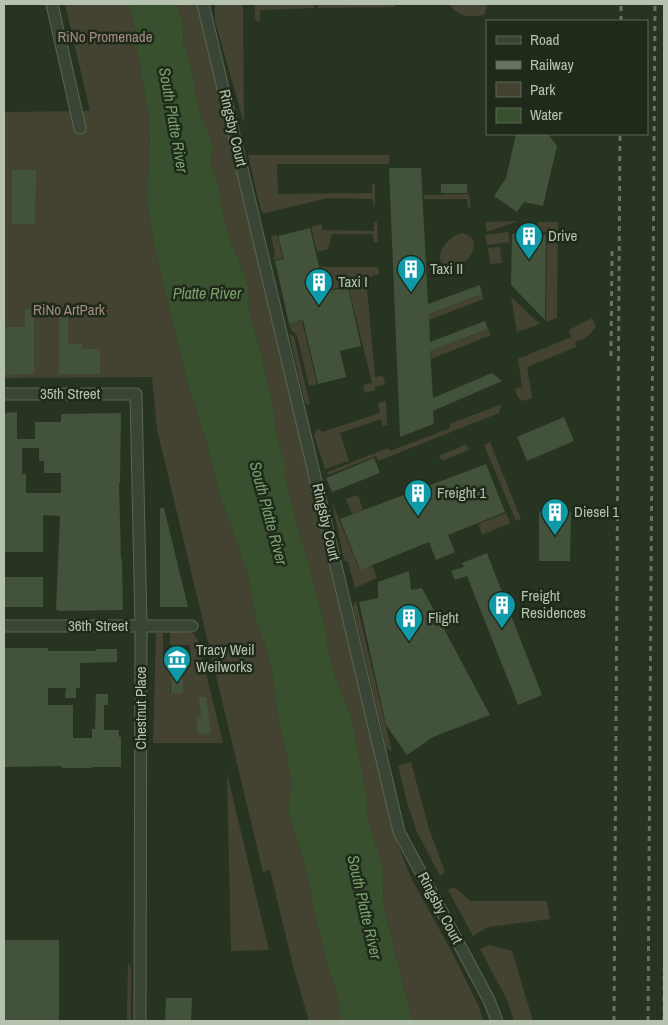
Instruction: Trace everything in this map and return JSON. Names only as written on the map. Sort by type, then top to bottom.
[{"type":"street","points":[[52,4],[80,128]]},
{"type":"street","name":"Ringsby Court","points":[[203,4],[399,832],[489,1000],[497,1021]]},
{"type":"street","name":"35th Street","points":[[4,394],[136,394]]},
{"type":"street","name":"Chestnut Place","points":[[136,394],[141,626],[140,1021]]},
{"type":"street","name":"36th Street","points":[[4,626],[192,626]]},
{"type":"green space","points":[[65,4],[129,4],[150,122],[146,198],[155,248],[185,373],[219,492],[249,579],[256,622],[272,669],[276,706],[292,782],[288,810],[307,873],[327,963],[337,994],[341,1021],[309,1021],[293,966],[270,870],[263,872],[157,429],[152,377],[4,378],[4,112],[90,111]]},
{"type":"green space","points":[[177,4],[197,4],[392,829],[411,878],[452,952],[479,1007],[483,1021],[412,1021],[384,908],[382,864],[367,818],[366,791],[351,716],[336,679],[324,621],[290,498],[285,476],[285,463],[277,436],[261,352],[249,312],[248,286],[231,244],[223,214],[219,189],[211,164],[213,145],[197,104],[194,80],[183,42],[184,27]]},
{"type":"green space","points":[[215,4],[241,4],[243,6],[244,123],[215,21]]},
{"type":"green space","points":[[255,4],[314,4],[315,8],[260,10],[260,21],[257,21],[255,18]]},
{"type":"green space","points":[[318,4],[395,4],[395,7],[318,8]]},
{"type":"green space","points":[[449,4],[485,4],[487,6],[484,15],[465,16],[453,9]]},
{"type":"green space","points":[[248,155],[390,155],[389,164],[277,164],[278,194],[372,193],[372,185],[375,184],[374,207],[373,199],[328,198],[266,213],[261,211]]},
{"type":"green space","points":[[469,194],[471,207],[468,208],[467,199],[424,199],[424,195]]},
{"type":"green space","points":[[518,221],[487,232],[485,222]]},
{"type":"green space","points":[[374,222],[377,222],[378,242],[374,243],[373,234],[332,234],[328,249],[317,252],[311,227],[321,224],[323,230],[374,231]]},
{"type":"green space","points":[[538,222],[558,222],[557,318],[546,322],[547,232],[538,232]]},
{"type":"green space","points":[[508,232],[510,242],[487,245],[485,235]]},
{"type":"green space","points":[[462,233],[470,236],[474,247],[467,260],[455,267],[449,267],[443,264],[440,259],[442,248],[451,239]]},
{"type":"green space","points":[[277,235],[283,258],[273,261],[275,254],[271,236]]},
{"type":"green space","points":[[500,247],[502,263],[490,264],[488,248]]},
{"type":"green space","points":[[321,267],[378,267],[379,274],[366,278],[375,377],[383,376],[385,384],[375,387],[375,390],[365,393],[363,385],[372,383],[348,285],[326,291]]},
{"type":"green space","points":[[482,294],[484,299],[429,320],[429,314]]},
{"type":"green space","points":[[511,297],[540,324],[517,332]]},
{"type":"green space","points":[[592,318],[596,326],[587,336],[575,342],[576,347],[527,367],[532,398],[525,401],[518,398],[515,389],[522,387],[518,359],[571,337],[569,330]]},
{"type":"green space","points":[[302,321],[317,384],[309,386],[297,335],[291,330],[289,324]]},
{"type":"green space","points":[[488,329],[491,335],[431,359],[430,351]]},
{"type":"green space","points":[[289,333],[294,337],[310,405],[305,403]]},
{"type":"green space","points":[[386,401],[387,425],[383,426],[381,419],[340,433],[349,461],[325,469],[314,435],[318,428],[322,432],[380,413],[378,403]]},
{"type":"green space","points":[[502,404],[499,413],[378,461],[376,456],[328,475],[327,472],[388,448],[390,451],[450,428],[450,424]]},
{"type":"green space","points":[[490,442],[521,519],[516,521],[484,445]]},
{"type":"green space","points":[[466,444],[469,450],[442,461],[439,456]]},
{"type":"green space","points":[[358,495],[363,510],[352,514],[346,499]]},
{"type":"green space","points":[[332,502],[359,569],[372,565],[377,578],[355,588],[348,562],[344,560]]},
{"type":"green space","points":[[506,513],[510,523],[482,535],[478,524]]},
{"type":"green space","points":[[356,601],[392,752],[386,747],[353,607]]},
{"type":"green space","points":[[170,631],[190,632],[198,640],[223,743],[153,743],[156,633],[163,633],[163,659],[170,659],[170,693],[183,693],[183,671],[186,671],[186,667],[190,667],[190,645],[170,645]]},
{"type":"green space","points":[[411,762],[429,829],[445,872],[440,876],[417,832],[407,802],[398,766]]},
{"type":"green space","points":[[227,773],[269,950],[231,951]]},
{"type":"green space","points":[[456,888],[470,901],[547,901],[550,919],[488,927],[473,936],[448,890]]},
{"type":"green space","points":[[489,945],[512,951],[533,1021],[514,1021],[508,1002],[480,949]]},
{"type":"green space","points":[[128,963],[131,968],[131,1021],[127,1021]]},
{"type":"water","name":"Platte River","points":[[129,4],[177,4],[184,27],[183,43],[189,58],[197,104],[213,145],[211,164],[219,189],[223,214],[231,244],[248,286],[249,312],[261,352],[277,436],[285,463],[285,476],[290,498],[324,621],[336,679],[351,716],[366,791],[367,818],[382,864],[384,908],[412,1021],[341,1021],[337,994],[327,963],[307,873],[288,810],[292,782],[276,706],[272,669],[256,622],[249,579],[219,492],[185,373],[155,248],[146,198],[150,122]]},
{"type":"building","points":[[516,135],[549,135],[557,146],[543,206],[524,202],[517,212],[494,196],[506,178]]},
{"type":"building","name":"Taxi II","points":[[389,168],[421,168],[428,304],[480,285],[482,294],[429,314],[430,342],[485,321],[488,329],[430,351],[433,398],[492,373],[502,381],[433,411],[434,424],[400,437]]},
{"type":"building","points":[[12,170],[36,170],[35,224],[12,224]]},
{"type":"building","points":[[441,184],[467,184],[467,193],[441,193]]},
{"type":"building","name":"Taxi I","points":[[310,228],[325,292],[348,287],[361,346],[340,351],[346,377],[318,384],[303,320],[289,324],[275,261],[284,259],[278,236]]},
{"type":"building","name":"Drive","points":[[512,234],[546,235],[545,320],[511,285]]},
{"type":"building","points":[[25,309],[34,309],[34,374],[4,375],[4,327],[25,327]]},
{"type":"building","points":[[59,309],[68,309],[68,344],[82,344],[82,349],[100,349],[100,374],[59,374]]},
{"type":"building","points":[[17,412],[17,439],[35,439],[35,422],[61,422],[61,414],[121,413],[119,483],[123,610],[56,610],[60,516],[43,515],[43,552],[4,552],[4,413]],"holes":[[[22,448],[39,448],[39,461],[44,461],[44,473],[61,473],[61,493],[26,493],[26,474],[22,474]]]},
{"type":"building","points":[[564,417],[574,441],[527,461],[517,437]]},
{"type":"building","points":[[374,458],[380,473],[332,492],[326,478]]},
{"type":"building","name":"Freight 1","points":[[486,464],[505,512],[448,535],[455,552],[436,560],[429,542],[360,570],[340,519]]},
{"type":"building","points":[[160,508],[164,508],[188,607],[160,607]]},
{"type":"building","name":"Diesel 1","points":[[539,511],[571,512],[570,561],[539,561]]},
{"type":"building","name":"Freight Residences","points":[[487,553],[542,695],[518,705],[467,576],[455,580],[451,571],[464,567],[462,563]]},
{"type":"building","name":"Flight","points":[[409,571],[411,590],[422,588],[490,715],[433,737],[407,755],[386,725],[359,602],[378,598],[378,582]]},
{"type":"building","points":[[4,577],[43,577],[43,607],[4,607]]},
{"type":"building","points":[[4,648],[48,648],[48,651],[117,649],[117,662],[80,663],[80,688],[76,688],[76,698],[65,698],[66,688],[48,688],[48,705],[73,705],[73,738],[92,738],[92,729],[95,729],[96,694],[108,694],[108,705],[104,705],[104,730],[119,730],[119,737],[121,737],[121,767],[4,767]]},
{"type":"building","points":[[173,666],[183,666],[183,693],[171,693],[170,672],[173,672]]},
{"type":"building","points":[[199,697],[206,697],[211,733],[198,734],[196,717],[201,716]]},
{"type":"building","points":[[4,940],[59,940],[59,1021],[4,1021]]},
{"type":"building","points":[[166,998],[192,998],[191,1021],[165,1021]]},
{"type":"railway","points":[[621,4],[621,20]]},
{"type":"railway","points":[[648,1021],[655,4]]},
{"type":"railway","points":[[614,1021],[620,135]]},
{"type":"railway","points":[[611,356],[612,251]]},
{"type":"railway","points":[[664,969],[664,1021]]},
{"type":"place","name":"Drive","points":[[529,260]]},
{"type":"place","name":"Taxi II","points":[[411,293]]},
{"type":"place","name":"Taxi I","points":[[319,306]]},
{"type":"place","name":"Freight 1","points":[[418,517]]},
{"type":"place","name":"Diesel 1","points":[[555,536]]},
{"type":"place","name":"Freight Residences","points":[[502,629]]},
{"type":"place","name":"Flight","points":[[409,642]]},
{"type":"place","name":"Tracy Weil Weilworks","points":[[177,683]]},
{"type":"park label","name":"RiNo Promenade","points":[[105,37]]},
{"type":"park label","name":"RiNo ArtPark","points":[[69,310]]},
{"type":"water label","name":"South Platte River","points":[[174,120]]},
{"type":"water label","name":"South Platte River","points":[[269,513]]},
{"type":"water label","name":"South Platte River","points":[[365,907]]}]
